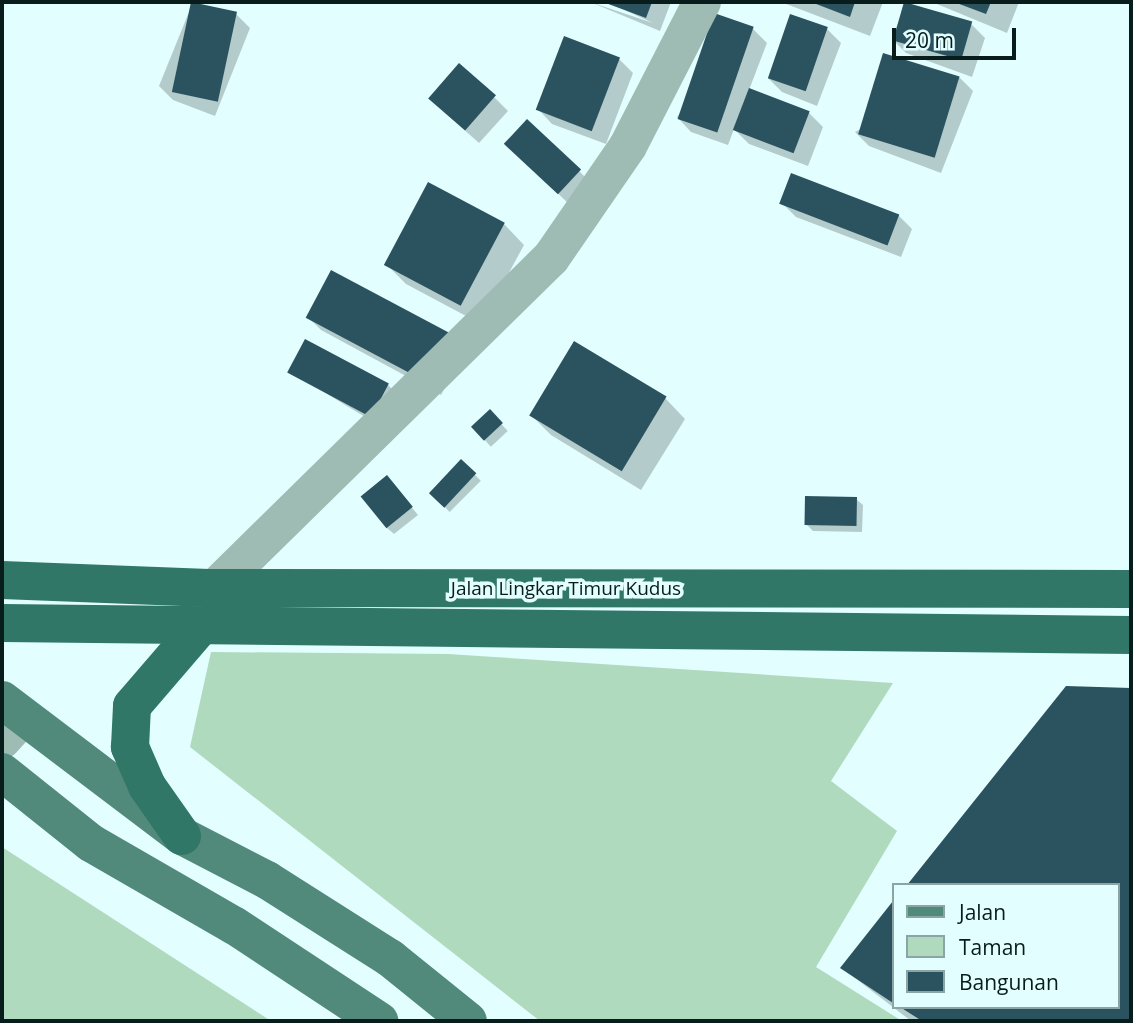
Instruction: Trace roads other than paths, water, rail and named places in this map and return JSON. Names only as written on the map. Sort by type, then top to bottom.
[{"type":"highway","name":"Jalan Lingkar Timur Kudus","points":[[2,580],[215,588],[1131,589]]},
{"type":"highway","name":"Jalan Lingkar Timur Kudus","points":[[2,623],[1131,635]]},
{"type":"highway","points":[[182,836],[147,786],[130,747],[132,706],[200,627]]},
{"type":"main road","points":[[8,719],[182,836],[267,880],[390,958],[468,1021]]},
{"type":"main road","points":[[2,772],[91,843],[235,926],[379,1021]]},
{"type":"street","points":[[200,627],[215,588],[551,258],[628,146],[702,2]]}]
